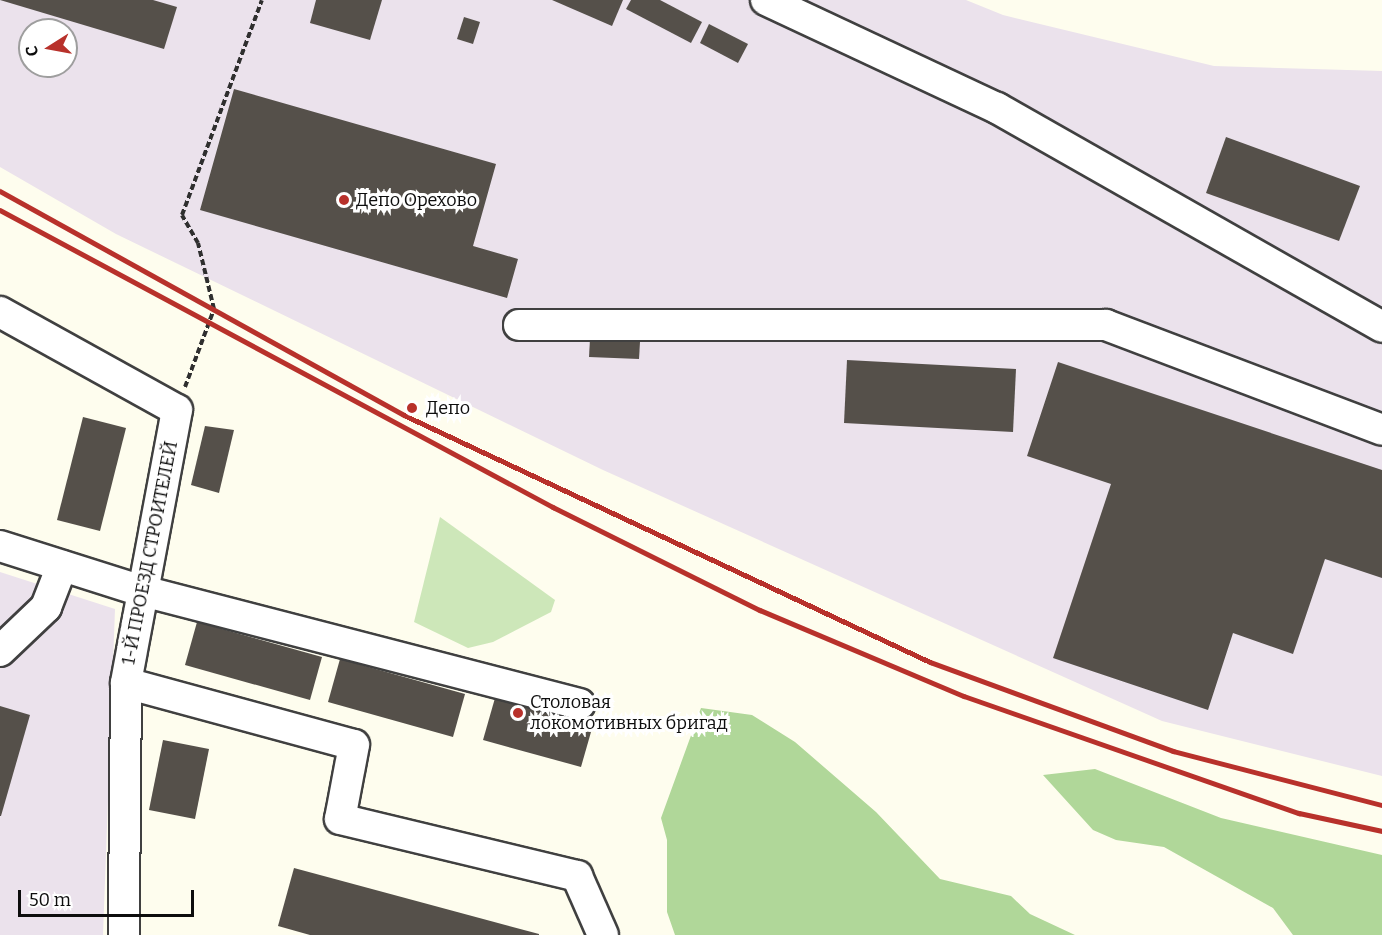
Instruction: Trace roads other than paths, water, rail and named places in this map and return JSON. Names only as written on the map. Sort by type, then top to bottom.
[{"type":"street","points":[[766,0],[998,108],[1382,327]]},
{"type":"street","name":"1-Й ПРОЕЗД СТРОИТЕЛЕЙ","points":[[0,312],[177,410],[139,590],[126,683],[124,935]]},
{"type":"street","points":[[519,326],[1106,325],[1382,430]]},
{"type":"street","points":[[0,546],[139,590],[580,704]]},
{"type":"street","points":[[0,651],[46,607],[62,566]]},
{"type":"street","points":[[126,683],[354,745],[340,819],[577,876],[603,935]]},
{"type":"railway","points":[[0,191],[404,415],[930,662],[1173,751],[1382,805]]},
{"type":"railway","points":[[0,210],[553,507],[760,610],[964,696],[1299,813],[1382,831]]},
{"type":"place","name":"Депо Орехово","points":[[344,200]]},
{"type":"place","name":"Депо","points":[[412,408]]},
{"type":"place","name":"Столовая локомотивных бригад","points":[[518,713]]}]
